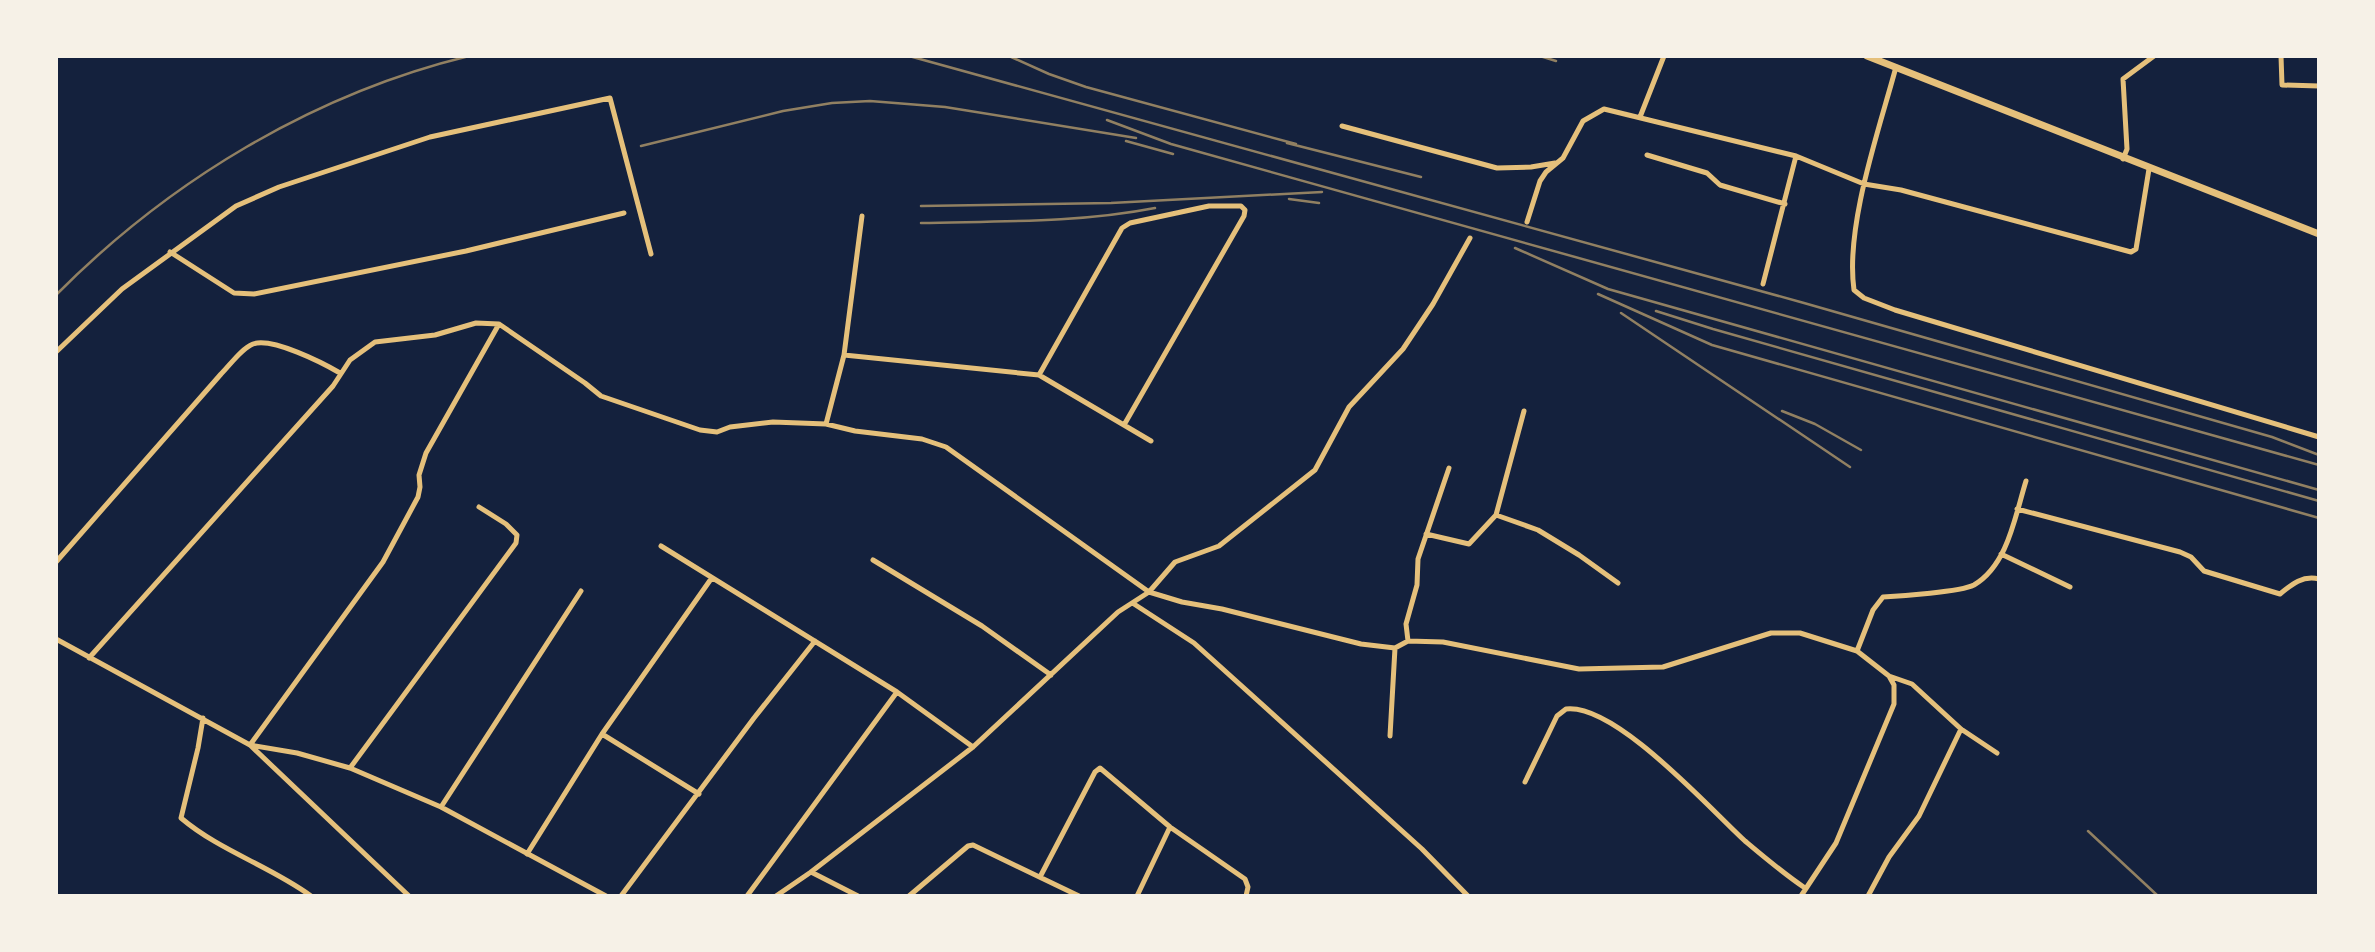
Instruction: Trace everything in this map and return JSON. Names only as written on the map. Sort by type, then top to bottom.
[{"type":"main road","points":[[1867,56],[2319,234]]},
{"type":"street","points":[[1640,117],[1664,56]]},
{"type":"street","points":[[2123,159],[2127,149],[2123,79],[2154,56]]},
{"type":"street","points":[[2281,56],[2282,85],[2319,86]]},
{"type":"street","points":[[1896,67],[1864,184],[1852,257],[1854,290],[1864,298],[1895,310],[2319,437]]},
{"type":"street","points":[[56,352],[122,289],[236,206],[279,187],[430,136],[611,98],[651,254]]},
{"type":"street","points":[[1527,222],[1540,181],[1555,163],[1563,158],[1583,121],[1604,108],[1796,156],[1864,184],[1901,190],[2131,252],[2136,249],[2149,169]]},
{"type":"street","points":[[1342,126],[1496,168],[1555,163]]},
{"type":"street","points":[[1647,155],[1707,173],[1720,185],[1784,204]]},
{"type":"street","points":[[1763,284],[1796,156]]},
{"type":"street","points":[[1039,374],[1122,228],[1130,223],[1209,206],[1241,206],[1245,210],[1244,216],[1124,425]]},
{"type":"street","points":[[170,252],[234,292],[254,294],[466,251],[624,213]]},
{"type":"street","points":[[826,424],[844,355],[862,216]]},
{"type":"street","points":[[776,896],[973,747],[1118,612],[1149,592],[1175,562],[1219,546],[1315,470],[1349,407],[1403,349],[1433,304],[1470,238]]},
{"type":"street","points":[[89,658],[333,386],[350,360],[375,342],[435,335],[475,323],[499,324],[601,397],[700,430],[717,432],[774,422],[826,424],[855,431],[922,439],[946,447],[1149,592],[1182,602],[1222,609],[1340,640],[1395,648],[1408,641],[1443,642],[1579,669],[1663,667],[1771,633],[1800,633],[1857,651],[1889,676],[1895,685],[1895,704],[1836,843],[1801,896]]},
{"type":"street","points":[[250,745],[383,562],[418,497],[421,488],[419,475],[426,453],[499,324]]},
{"type":"street","points":[[56,562],[221,374],[251,345],[268,342],[340,373]]},
{"type":"street","points":[[844,355],[1039,374],[1151,441]]},
{"type":"street","points":[[1426,534],[1469,544],[1496,514],[1524,411]]},
{"type":"street","points":[[1408,641],[1406,624],[1417,585],[1416,568],[1449,468]]},
{"type":"street","points":[[1857,651],[1873,610],[1883,597],[1972,586],[1990,571],[2001,554],[2026,481]]},
{"type":"street","points":[[350,768],[516,544],[517,535],[512,528],[479,506]]},
{"type":"street","points":[[2017,509],[2180,552],[2191,557],[2204,571],[2280,594],[2294,583],[2310,576],[2319,579]]},
{"type":"street","points":[[1496,514],[1538,530],[1618,583]]},
{"type":"street","points":[[661,546],[897,692],[973,747]]},
{"type":"street","points":[[2001,554],[2070,586]]},
{"type":"street","points":[[873,560],[982,626],[1051,675]]},
{"type":"street","points":[[527,854],[602,734],[711,579]]},
{"type":"street","points":[[441,807],[581,591]]},
{"type":"street","points":[[1134,604],[1194,643],[1422,849],[1468,896]]},
{"type":"street","points":[[56,639],[250,745],[409,896]]},
{"type":"street","points":[[621,896],[815,641]]},
{"type":"street","points":[[1390,736],[1395,648]]},
{"type":"street","points":[[1889,676],[1912,684],[1961,729],[1997,753]]},
{"type":"street","points":[[747,896],[897,692]]},
{"type":"street","points":[[1525,782],[1556,716],[1566,709],[1582,709],[1629,734],[1700,795],[1745,840],[1805,888]]},
{"type":"street","points":[[203,718],[181,818],[229,850],[311,896]]},
{"type":"street","points":[[1868,896],[1889,857],[1919,816],[1961,729]]},
{"type":"street","points":[[602,734],[699,794]]},
{"type":"street","points":[[250,745],[298,753],[350,768],[441,807],[606,896]]},
{"type":"street","points":[[1040,877],[1095,772],[1100,768],[1170,827],[1245,879],[1248,887],[1246,896]]},
{"type":"street","points":[[1137,896],[1170,827]]},
{"type":"street","points":[[909,896],[968,846],[974,845],[1079,896]]},
{"type":"street","points":[[811,872],[858,896]]},
{"type":"railway","points":[[56,295],[146,215],[195,179],[246,147],[355,93],[469,56]]},
{"type":"railway","points":[[909,56],[1804,303],[2272,437],[2319,455]]},
{"type":"railway","points":[[1009,56],[1086,87],[1296,144]]},
{"type":"railway","points":[[1540,56],[1556,61]]},
{"type":"railway","points":[[641,146],[783,111],[832,103],[870,101],[945,107],[1136,138]]},
{"type":"railway","points":[[1107,120],[1171,144],[2319,465]]},
{"type":"railway","points":[[1126,141],[1173,154]]},
{"type":"railway","points":[[1287,143],[1421,177]]},
{"type":"railway","points":[[921,206],[1111,203],[1322,192]]},
{"type":"railway","points":[[1289,199],[1319,203]]},
{"type":"railway","points":[[921,223],[1068,219],[1155,208]]},
{"type":"railway","points":[[1515,248],[1608,289],[2319,490]]},
{"type":"railway","points":[[1598,294],[1712,345],[2319,518]]},
{"type":"railway","points":[[1656,311],[2319,501]]},
{"type":"railway","points":[[1621,313],[1850,467]]},
{"type":"railway","points":[[1782,411],[1815,424],[1861,450]]},
{"type":"railway","points":[[2088,831],[2158,896]]}]
